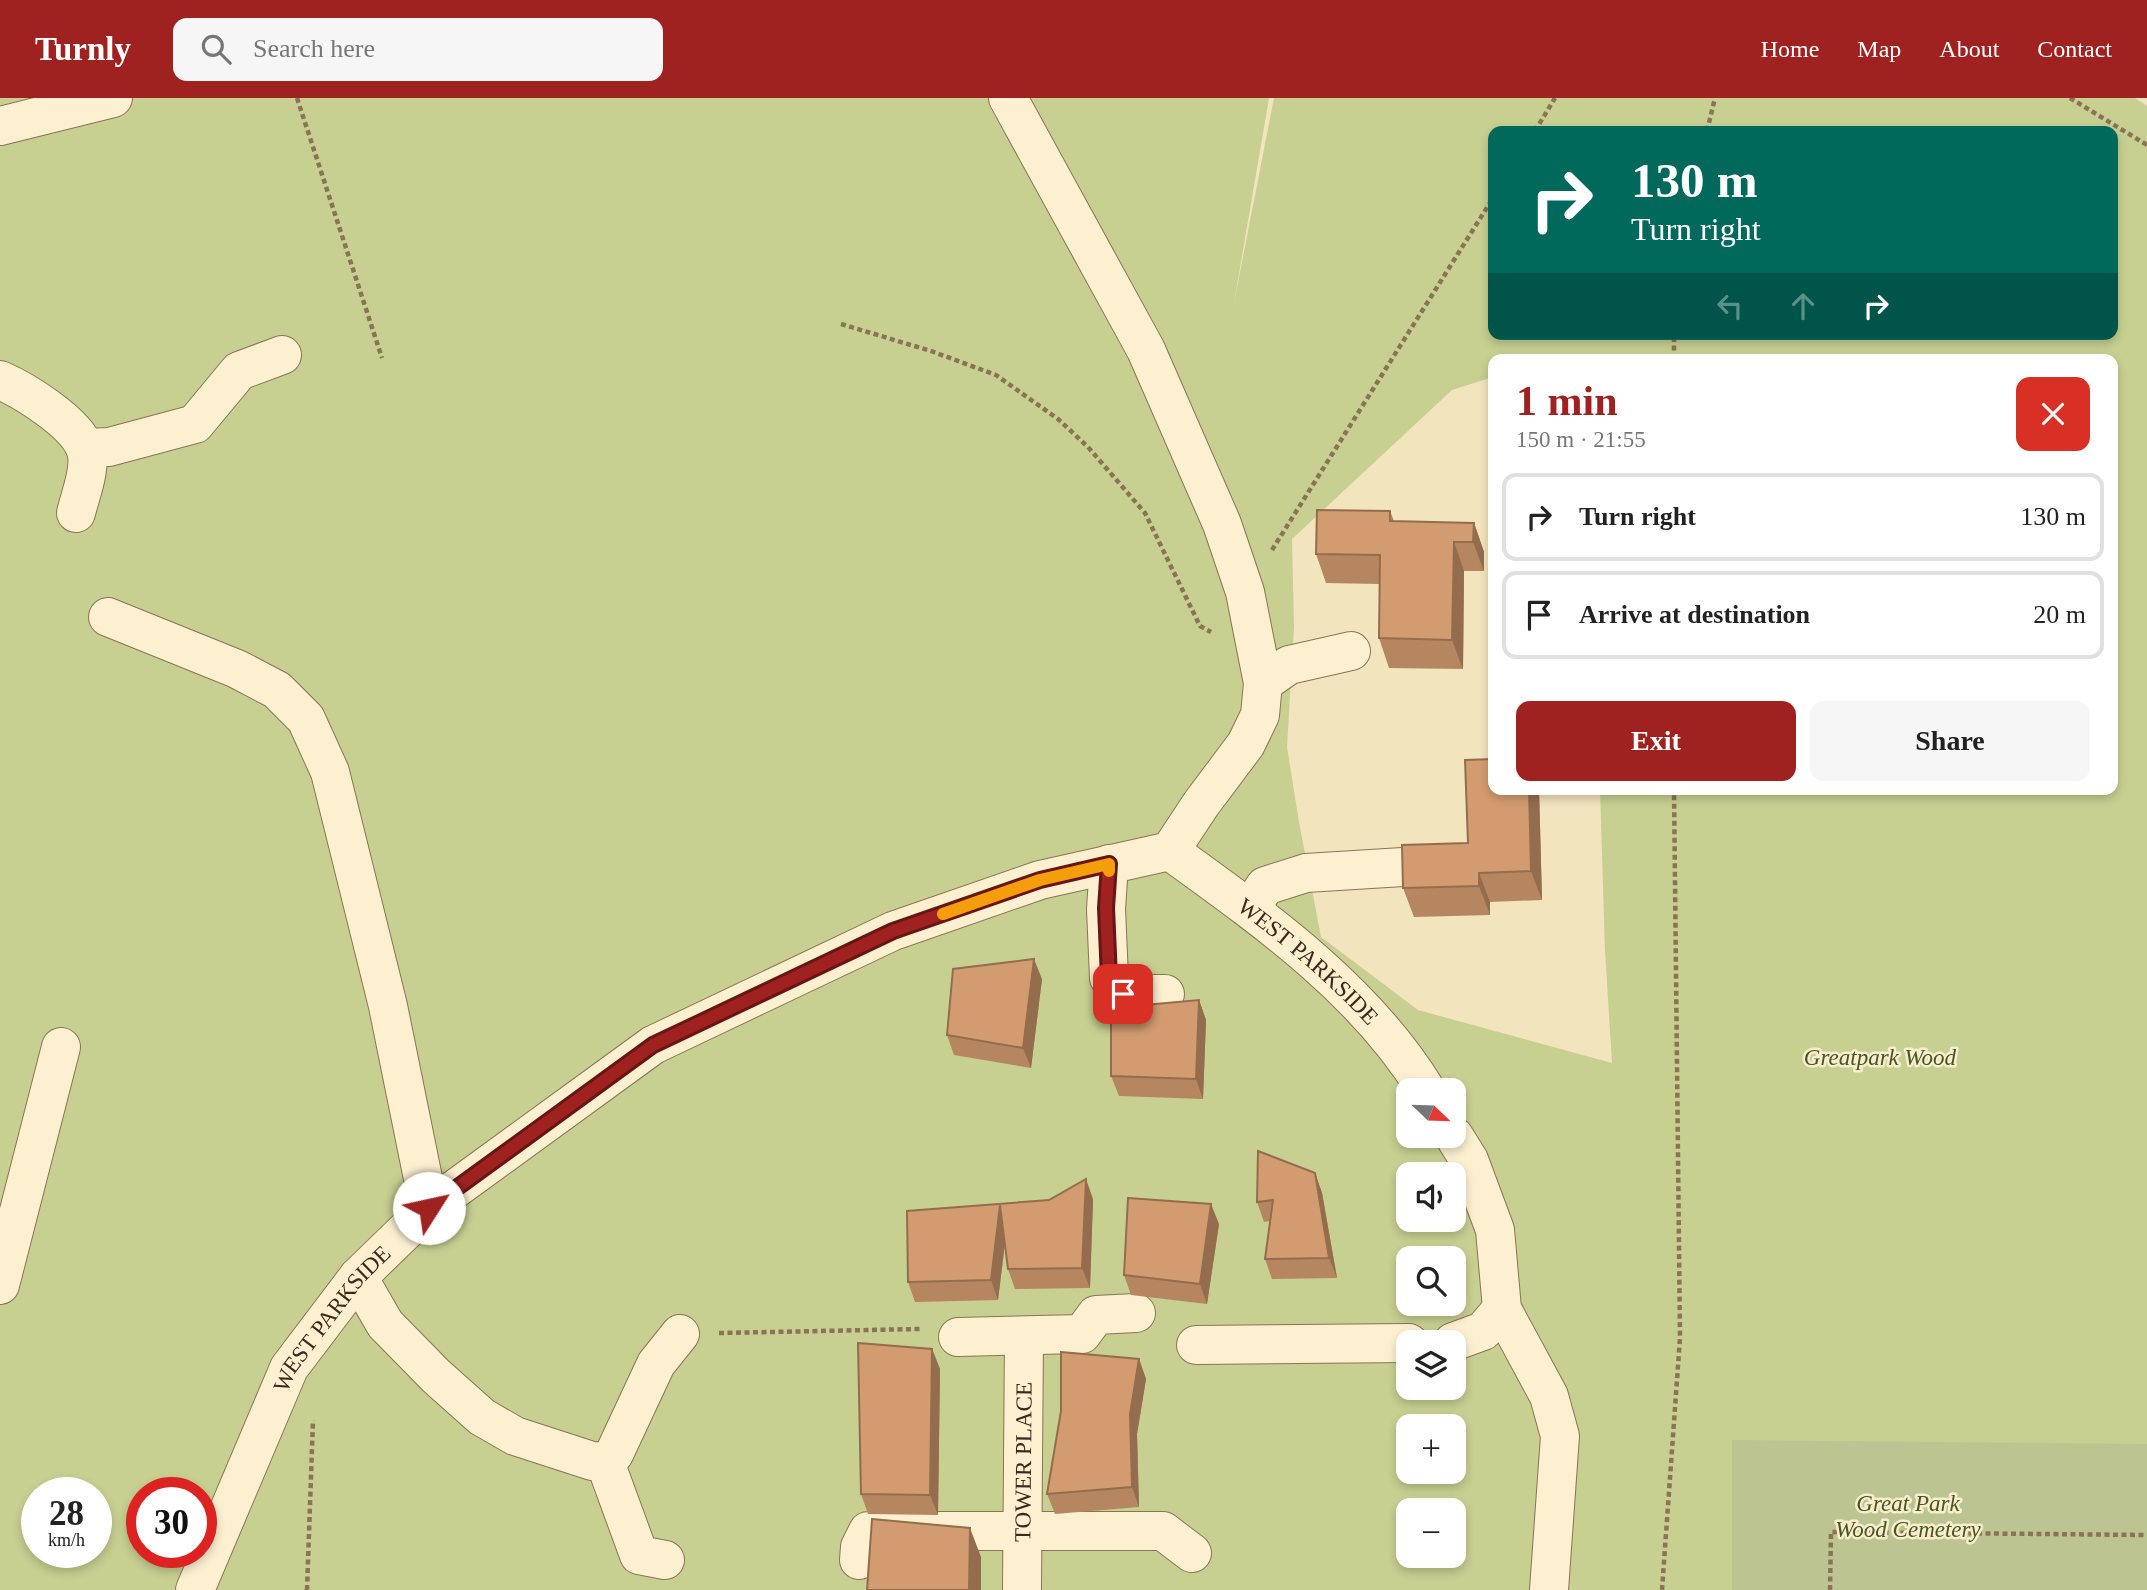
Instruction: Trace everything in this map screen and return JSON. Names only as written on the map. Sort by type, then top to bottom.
[{"type":"street","points":[[0,126],[113,98]]},
{"type":"street","points":[[1008,98],[1146,349],[1223,524],[1249,610],[1263,683],[1260,715],[1246,744],[1170,851]]},
{"type":"street","points":[[86,448],[110,447],[195,424],[239,372],[282,355]]},
{"type":"street","points":[[0,380],[22,389],[65,421],[86,448],[87,466],[76,513]]},
{"type":"street","points":[[107,617],[237,669],[277,690],[306,719],[330,772],[388,1006],[429,1208]]},
{"type":"street","points":[[1263,683],[1289,665],[1351,651]]},
{"type":"street","name":"WEST PARKSIDE","points":[[195,1590],[289,1368],[358,1277],[429,1208],[653,1045],[893,931],[1040,880],[1170,851],[1250,909],[1354,998],[1419,1078]]},
{"type":"street","points":[[1109,864],[1106,908],[1109,978],[1123,994],[1165,995]]},
{"type":"street","points":[[1250,909],[1265,886],[1306,873],[1419,866]]},
{"type":"street","points":[[0,1284],[61,1047]]},
{"type":"street","points":[[1462,1148],[1469,1160],[1495,1230],[1502,1309],[1549,1396],[1560,1436],[1549,1590]]},
{"type":"street","points":[[358,1277],[385,1324],[436,1376],[482,1417],[515,1436],[592,1461],[605,1462],[614,1454],[656,1364],[680,1334]]},
{"type":"street","points":[[1466,1337],[1483,1331],[1502,1309]]},
{"type":"street","points":[[957,1337],[1082,1334],[1096,1315],[1136,1313]]},
{"type":"street","name":"TOWER PLACE","points":[[1022,1590],[1024,1336]]},
{"type":"street","points":[[1196,1345],[1396,1343]]},
{"type":"street","points":[[605,1462],[639,1555],[665,1560]]},
{"type":"street","points":[[859,1560],[860,1547],[868,1531],[1163,1531],[1192,1553]]},
{"type":"path","points":[[297,98],[382,358]]},
{"type":"path","points":[[1538,126],[1556,98]]},
{"type":"path","points":[[1708,126],[1715,98]]},
{"type":"path","points":[[2070,98],[2116,126]]},
{"type":"path","points":[[2118,127],[2147,145]]},
{"type":"path","points":[[841,324],[931,351],[996,375],[1058,419],[1088,447],[1145,513],[1200,626],[1217,635],[1249,610],[1488,206]]},
{"type":"path","points":[[1662,1590],[1680,1338],[1674,795]]},
{"type":"path","points":[[680,1334],[955,1328],[957,1337]]},
{"type":"path","points":[[289,1368],[315,1402],[311,1444],[307,1590]]},
{"type":"path","points":[[1830,1590],[1831,1531],[2147,1535]]},
{"type":"green space","name":"Greatpark Wood","points":[[0,98],[1269,98],[1234,303],[1274,98],[2135,98],[2147,106],[2147,1590],[0,1590]]},
{"type":"green space","name":"Great Park Wood Cemetery","points":[[1732,1440],[2147,1444],[2147,1590],[1732,1590]]},
{"type":"building","points":[[1317,510],[1390,511],[1390,521],[1474,523],[1473,542],[1454,542],[1452,640],[1379,638],[1380,555],[1316,554]]},
{"type":"building","points":[[1488,759],[1488,795],[1529,795],[1531,871],[1479,873],[1479,886],[1403,888],[1402,845],[1468,843],[1465,760]]},
{"type":"building","points":[[1034,959],[1023,1048],[947,1035],[953,969]]},
{"type":"building","points":[[1199,1000],[1196,1079],[1111,1076],[1111,1008]]},
{"type":"building","points":[[1258,1151],[1315,1173],[1329,1258],[1265,1259],[1273,1200],[1257,1202]]},
{"type":"building","points":[[1086,1179],[1082,1268],[1008,1269],[1000,1205],[991,1280],[908,1282],[907,1211],[1049,1200]]},
{"type":"building","points":[[1128,1198],[1211,1204],[1200,1284],[1124,1275]]},
{"type":"building","points":[[858,1343],[932,1349],[930,1495],[861,1494]]},
{"type":"building","points":[[1061,1352],[1139,1359],[1130,1414],[1132,1487],[1047,1494],[1061,1411]]},
{"type":"building","points":[[872,1519],[970,1528],[969,1590],[867,1590]]},
{"type":"slow traffic","points":[[943,914],[1040,880],[1109,864],[1109,871]]},
{"type":"route","points":[[429,1208],[653,1045],[893,931],[1040,880],[1109,864],[1106,908],[1109,978],[1123,994]]}]
